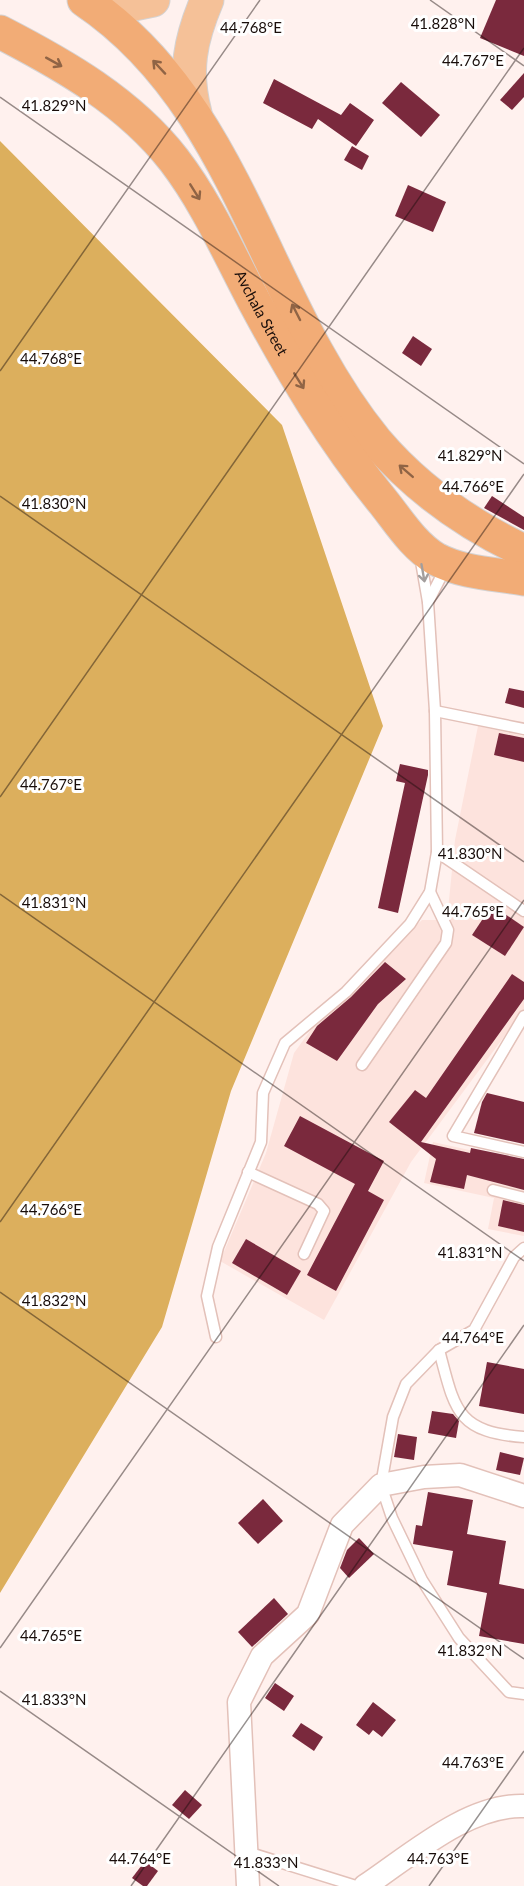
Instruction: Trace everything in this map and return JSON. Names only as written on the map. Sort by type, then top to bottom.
[{"type":"highway","name":"Avchala Street","points":[[87,2],[147,54],[195,113],[311,343],[344,397],[395,462],[468,521],[524,551]]},
{"type":"highway","name":"Avchala Street","points":[[0,32],[100,90],[151,133],[174,160],[211,219],[285,359],[323,419],[364,479],[418,545],[448,564],[524,579]]},
{"type":"highway","points":[[448,564],[464,552],[468,545],[468,521]]},
{"type":"main road","points":[[87,2],[116,6],[153,0]]},
{"type":"main road","points":[[195,113],[188,75],[189,57],[207,0]]},
{"type":"street","points":[[248,1886],[239,1702],[262,1656],[308,1614],[342,1525],[381,1485],[424,1477],[460,1475],[524,1496]]},
{"type":"street","points":[[365,1886],[463,1820],[507,1805],[524,1806]]},
{"type":"lane","points":[[216,1337],[207,1296],[218,1247],[261,1142],[263,1093],[285,1043],[354,983],[410,924],[430,892],[437,852],[435,711],[428,602],[418,545]]},
{"type":"lane","points":[[428,602],[448,564]]},
{"type":"lane","points":[[435,711],[524,729]]},
{"type":"lane","points":[[437,852],[524,911]]},
{"type":"lane","points":[[362,1065],[446,943],[448,930],[430,892]]},
{"type":"lane","points":[[524,1016],[453,1136],[524,1152]]},
{"type":"lane","points":[[248,1172],[318,1204],[324,1211],[304,1254]]},
{"type":"lane","points":[[493,1190],[524,1198]]},
{"type":"lane","points":[[524,1248],[514,1257],[474,1330],[439,1350],[406,1384],[393,1417],[381,1485],[392,1518],[422,1580],[459,1638],[509,1692],[524,1694]]},
{"type":"lane","points":[[439,1350],[451,1396],[462,1417],[475,1427],[498,1435],[524,1437]]},
{"type":"lane","points":[[247,1852],[356,1886]]},
{"type":"shaded area","points":[[0,141],[282,425],[383,726],[231,1091],[162,1327],[0,1593]]},
{"type":"shaded area","points":[[478,726],[524,736],[524,1010],[411,1162],[324,1320],[220,1261],[266,1153],[294,1053],[323,1013],[422,920],[447,920],[455,840]]},
{"type":"shaded area","points":[[433,1142],[524,1162],[524,1236],[488,1229],[494,1198],[424,1183]]},
{"type":"building","points":[[496,0],[524,0],[524,56],[480,38]]},
{"type":"building","points":[[524,73],[524,97],[512,110],[500,100]]},
{"type":"building","points":[[274,79],[341,115],[350,103],[374,120],[356,146],[318,119],[312,129],[263,103]]},
{"type":"building","points":[[401,82],[440,115],[421,137],[382,103]]},
{"type":"building","points":[[352,146],[369,156],[362,170],[344,160]]},
{"type":"building","points":[[408,185],[446,202],[433,232],[395,216]]},
{"type":"building","points":[[413,336],[432,349],[421,366],[402,353]]},
{"type":"building","points":[[492,496],[524,517],[524,530],[484,508]]},
{"type":"building","points":[[509,688],[524,691],[524,708],[505,703]]},
{"type":"building","points":[[499,733],[524,738],[524,762],[494,755]]},
{"type":"building","points":[[400,764],[428,770],[428,775],[398,913],[378,908],[405,783],[396,781]]},
{"type":"building","points":[[492,905],[524,927],[505,956],[472,935]]},
{"type":"building","points":[[385,962],[406,979],[378,1004],[337,1061],[306,1043],[317,1026],[351,997]]},
{"type":"building","points":[[512,974],[524,982],[524,999],[421,1142],[470,1153],[471,1148],[524,1159],[524,1190],[467,1175],[464,1189],[430,1182],[436,1159],[389,1122],[415,1090],[426,1098]]},
{"type":"building","points":[[487,1093],[524,1102],[524,1144],[474,1133],[482,1102]]},
{"type":"building","points":[[300,1116],[384,1161],[368,1191],[384,1200],[336,1291],[307,1275],[355,1184],[284,1146]]},
{"type":"building","points":[[503,1200],[524,1205],[524,1232],[498,1226]]},
{"type":"building","points":[[246,1239],[301,1271],[287,1295],[232,1263]]},
{"type":"building","points":[[487,1362],[524,1369],[524,1414],[479,1406]]},
{"type":"building","points":[[432,1411],[453,1414],[459,1421],[456,1438],[428,1433]]},
{"type":"building","points":[[398,1434],[417,1437],[414,1460],[394,1457]]},
{"type":"building","points":[[500,1452],[524,1458],[520,1475],[496,1470]]},
{"type":"building","points":[[428,1492],[473,1500],[467,1534],[506,1541],[499,1584],[524,1589],[524,1644],[479,1636],[487,1593],[447,1585],[453,1551],[413,1544],[416,1525],[422,1526]]},
{"type":"building","points":[[263,1499],[283,1521],[258,1544],[238,1523]]},
{"type":"building","points":[[359,1538],[374,1554],[349,1578],[340,1568],[347,1550]]},
{"type":"building","points":[[274,1598],[288,1614],[252,1647],[238,1632]]},
{"type":"building","points":[[275,1683],[294,1696],[284,1711],[265,1698]]},
{"type":"building","points":[[373,1702],[396,1720],[382,1737],[373,1730],[369,1735],[356,1725]]},
{"type":"building","points":[[301,1723],[323,1737],[314,1751],[292,1736]]},
{"type":"building","points":[[185,1790],[202,1805],[189,1819],[172,1805]]},
{"type":"building","points":[[145,1861],[158,1871],[147,1886],[143,1886],[132,1878]]}]
